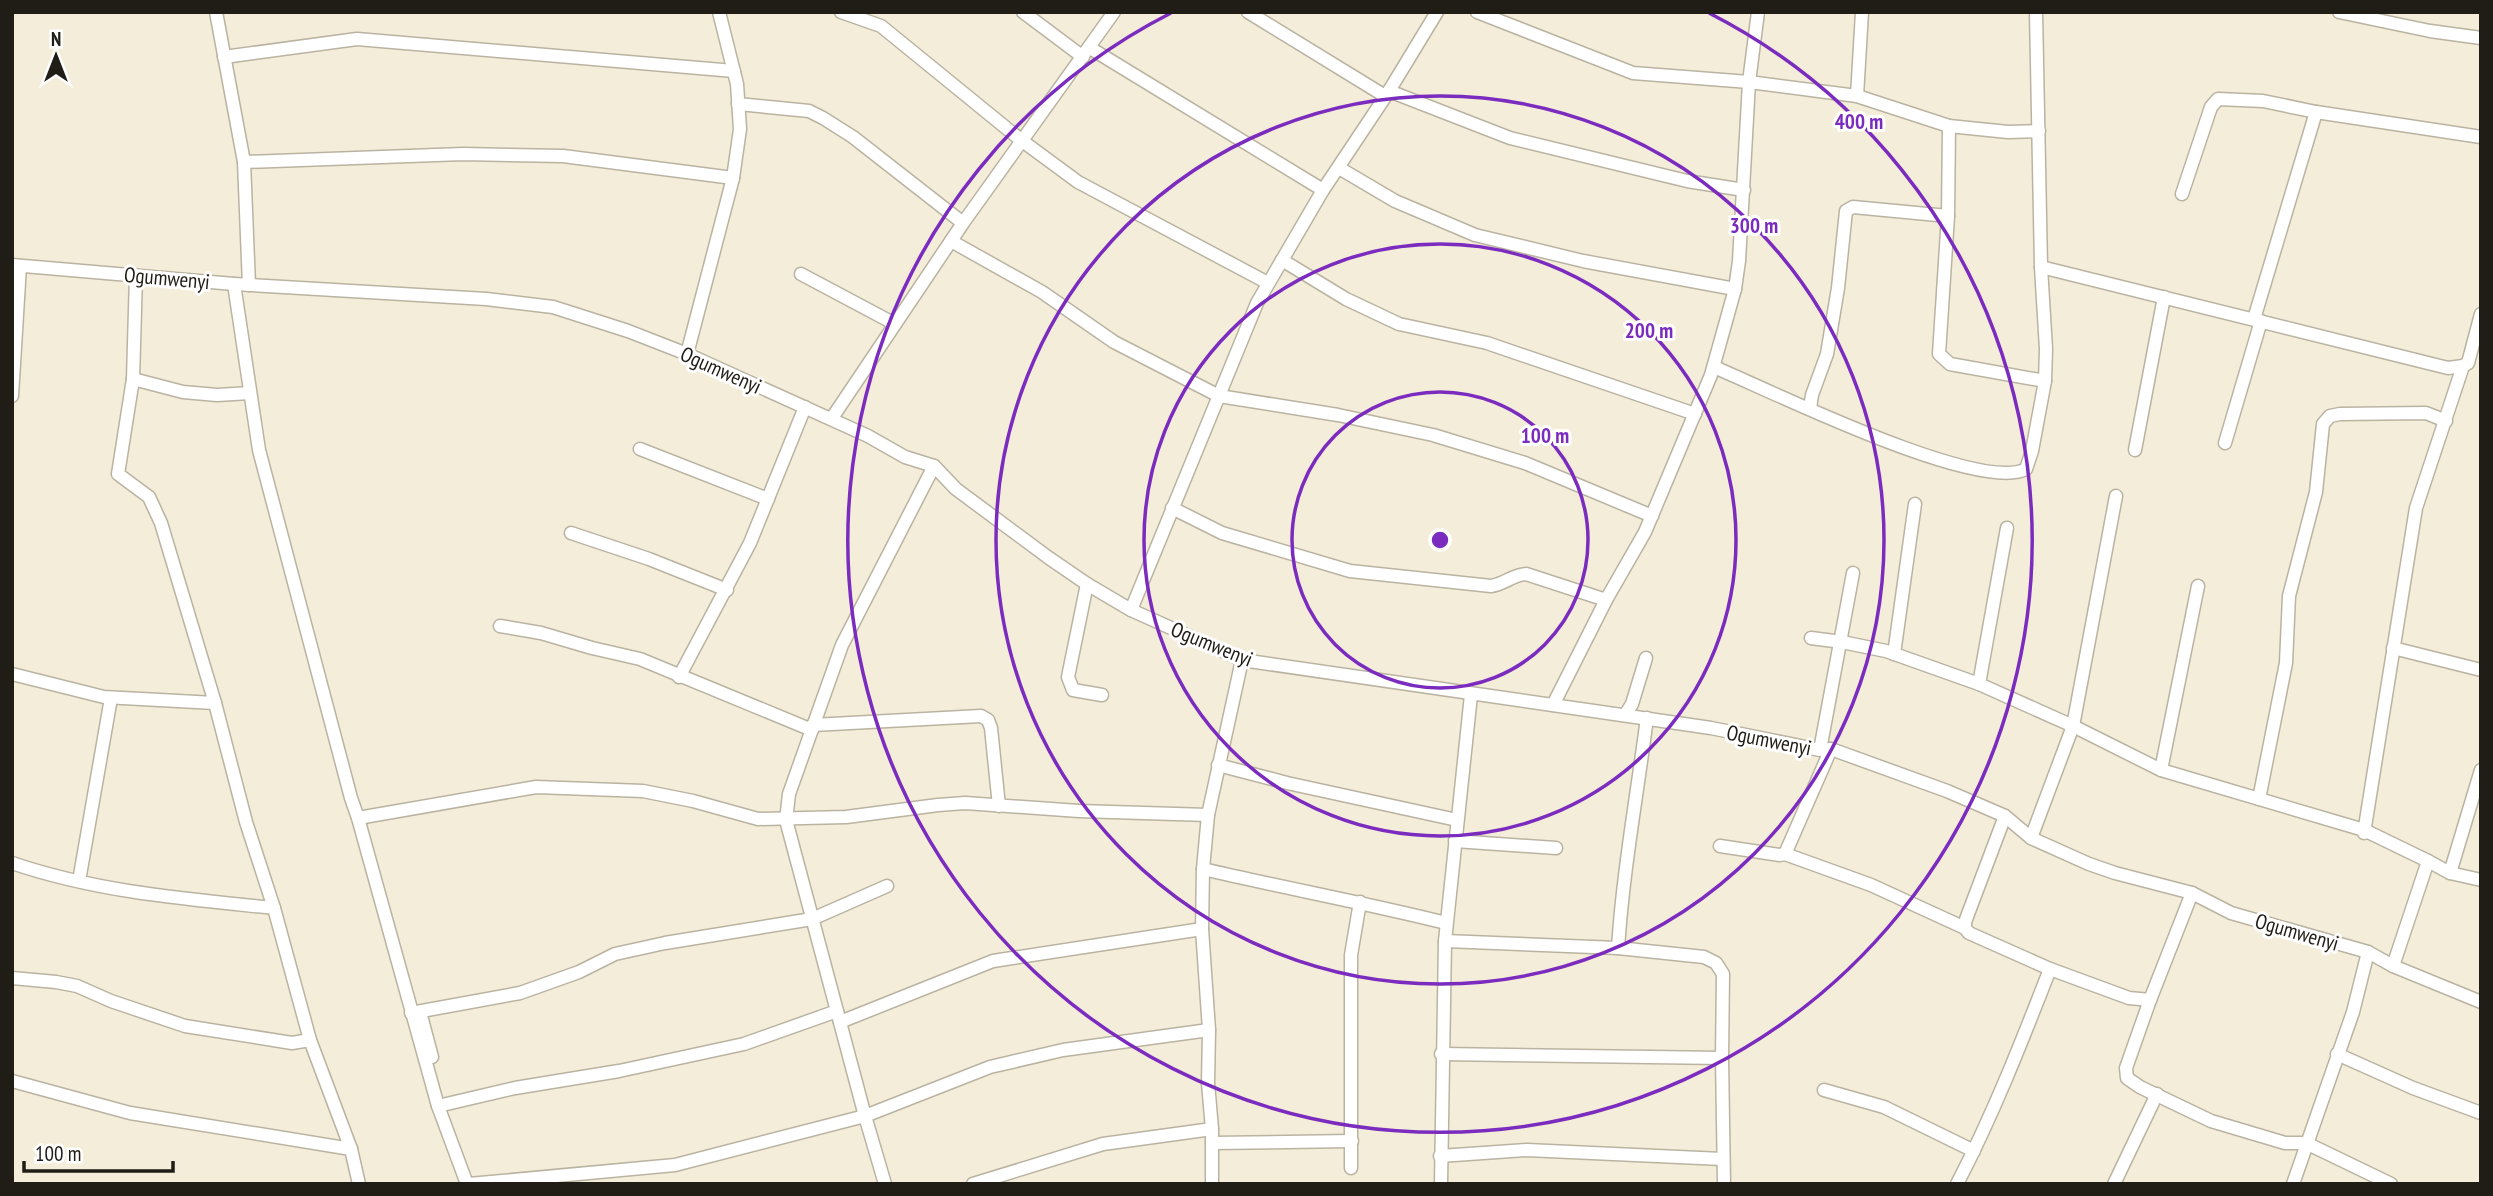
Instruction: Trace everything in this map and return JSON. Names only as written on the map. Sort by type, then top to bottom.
[{"type":"street","points":[[216,12],[244,163],[248,285]]},
{"type":"street","points":[[687,355],[733,178],[740,129],[734,71],[719,12]]},
{"type":"street","points":[[841,12],[881,26],[1021,140],[1078,182],[1268,283]]},
{"type":"street","points":[[1023,12],[1086,53],[1323,190]]},
{"type":"street","points":[[832,418],[963,223],[1114,12]]},
{"type":"street","points":[[1248,12],[1387,93],[1510,138],[1686,181],[1744,190]]},
{"type":"street","points":[[1131,610],[1247,326],[1268,283],[1323,190],[1437,12]]},
{"type":"street","points":[[1477,12],[1633,73],[1749,82],[1857,96],[1949,126],[2008,132],[2039,131]]},
{"type":"street","points":[[1553,705],[1606,600],[1645,532],[1714,367],[1735,289],[1742,234],[1749,82],[1758,12]]},
{"type":"street","points":[[1857,96],[1862,12]]},
{"type":"street","points":[[1714,367],[1904,450],[1992,474],[2026,469],[2045,380],[2046,349],[2041,267],[2036,12]]},
{"type":"street","points":[[2339,12],[2430,31],[2481,38]]},
{"type":"street","points":[[224,57],[357,39],[734,71]]},
{"type":"street","points":[[2182,194],[2211,107],[2218,99],[2263,101],[2316,112],[2481,137]]},
{"type":"street","points":[[738,104],[809,111],[823,118],[853,137],[963,223]]},
{"type":"street","points":[[2225,443],[2316,112]]},
{"type":"street","points":[[1949,126],[1948,216],[1939,354],[1950,364],[2045,380]]},
{"type":"street","points":[[244,163],[463,154],[563,156],[733,178]]},
{"type":"street","points":[[1339,168],[1395,201],[1475,235],[1583,261],[1735,289]]},
{"type":"street","points":[[1810,408],[1827,354],[1838,288],[1846,211],[1853,207],[1948,216]]},
{"type":"street","points":[[951,241],[1042,292],[1114,342],[1219,396],[1338,415],[1433,435],[1525,463],[1652,516]]},
{"type":"street","points":[[1282,260],[1346,299],[1399,324],[1487,342],[1695,414]]},
{"type":"street","points":[[12,396],[16,265]]},
{"type":"street","name":"Ogumwenyi","points":[[16,265],[234,284],[486,299],[553,307],[628,331],[687,355],[832,418],[905,457],[934,466],[956,489],[1087,584],[1131,610],[1241,660],[1471,695],[1647,718],[1826,750],[1910,777],[2005,816],[2031,838],[2115,873],[2192,893],[2231,913],[2368,952],[2393,966],[2481,1002]]},
{"type":"street","points":[[2041,267],[2448,368],[2468,363],[2481,314]]},
{"type":"street","points":[[801,274],[895,324]]},
{"type":"street","points":[[136,275],[133,379],[118,474],[149,497],[161,523],[310,1040],[351,1149],[359,1184]]},
{"type":"street","points":[[234,284],[259,450],[351,798],[416,1012],[441,1105],[468,1184],[675,1165],[865,1116],[990,1068],[1063,1050],[1209,1030]]},
{"type":"street","points":[[2136,450],[2164,297]]},
{"type":"street","points":[[2364,830],[2364,833],[2416,508],[2463,366]]},
{"type":"street","points":[[133,379],[183,393],[250,393]]},
{"type":"street","points":[[679,677],[750,543],[805,407]]},
{"type":"street","points":[[2259,799],[2286,663],[2288,596],[2316,492],[2323,424],[2330,416],[2340,414],[2426,413],[2446,421]]},
{"type":"street","points":[[640,449],[768,499]]},
{"type":"street","points":[[886,1184],[865,1116],[786,820],[789,794],[842,645],[934,466]]},
{"type":"street","points":[[2031,838],[2074,726],[2116,496]]},
{"type":"street","points":[[1894,654],[1915,504]]},
{"type":"street","points":[[1172,508],[1222,534],[1350,572],[1491,586],[1504,584],[1514,575],[1526,574],[1606,600]]},
{"type":"street","points":[[1979,684],[2007,528]]},
{"type":"street","points":[[571,533],[649,559],[727,590]]},
{"type":"street","points":[[1785,854],[1826,750],[1853,573]]},
{"type":"street","points":[[1087,584],[1068,677],[1073,690],[1102,695]]},
{"type":"street","points":[[2161,769],[2198,586]]},
{"type":"street","points":[[500,626],[541,633],[640,659],[679,677],[813,728],[981,716],[988,720],[991,728],[999,806]]},
{"type":"street","points":[[1811,639],[1842,642],[1894,654],[1979,684],[2074,726],[2161,769],[2364,830],[2450,873],[2481,880]]},
{"type":"street","points":[[2393,648],[2481,670]]},
{"type":"street","points":[[1625,715],[1632,704],[1646,658]]},
{"type":"street","points":[[1212,1184],[1209,1030],[1202,929],[1203,869],[1208,815],[1241,660]]},
{"type":"street","points":[[12,674],[111,698],[215,703]]},
{"type":"street","points":[[1441,1184],[1441,1054],[1446,923],[1471,695]]},
{"type":"street","points":[[79,881],[111,698]]},
{"type":"street","points":[[1618,948],[1621,896],[1635,815],[1647,718]]},
{"type":"street","points":[[1218,765],[1457,820]]},
{"type":"street","points":[[2450,873],[2480,768]]},
{"type":"street","points":[[358,818],[536,787],[643,791],[693,801],[758,819],[846,817],[965,803],[1208,815]]},
{"type":"street","points":[[1965,928],[2005,816]]},
{"type":"street","points":[[1455,841],[1556,848]]},
{"type":"street","points":[[1720,846],[1785,854],[1871,885],[2050,969],[2129,998],[2150,1000]]},
{"type":"street","points":[[2393,966],[2428,861]]},
{"type":"street","points":[[12,863],[41,873],[137,894],[274,908]]},
{"type":"street","points":[[1203,869],[1446,923]]},
{"type":"street","points":[[416,1012],[520,993],[579,972],[615,954],[812,919],[887,886]]},
{"type":"street","points":[[2192,893],[2126,1068],[2127,1078],[2211,1121],[2285,1143],[2306,1143],[2391,1184]]},
{"type":"street","points":[[1351,1168],[1351,956],[1360,902]]},
{"type":"street","points":[[441,1105],[744,1044],[839,1017],[993,961],[1202,929]]},
{"type":"street","points":[[1445,941],[1563,948],[1618,948],[1704,957],[1716,963],[1723,974],[1724,1184]]},
{"type":"street","points":[[2293,1184],[2353,1012],[2368,952]]},
{"type":"street","points":[[1957,1184],[1974,1151],[2050,969]]},
{"type":"street","points":[[12,978],[77,986],[111,1001],[185,1026],[292,1043],[310,1040]]},
{"type":"street","points":[[1441,1054],[1722,1058]]},
{"type":"street","points":[[2337,1054],[2413,1088],[2481,1113]]},
{"type":"street","points":[[12,1081],[130,1113],[351,1149]]},
{"type":"street","points":[[1824,1090],[1884,1107],[1974,1151]]},
{"type":"street","points":[[2114,1184],[2157,1094]]},
{"type":"street","points":[[973,1184],[1103,1144],[1212,1129]]},
{"type":"street","points":[[1212,1143],[1352,1141]]},
{"type":"street","points":[[1440,1156],[1527,1150],[1722,1159]]}]
